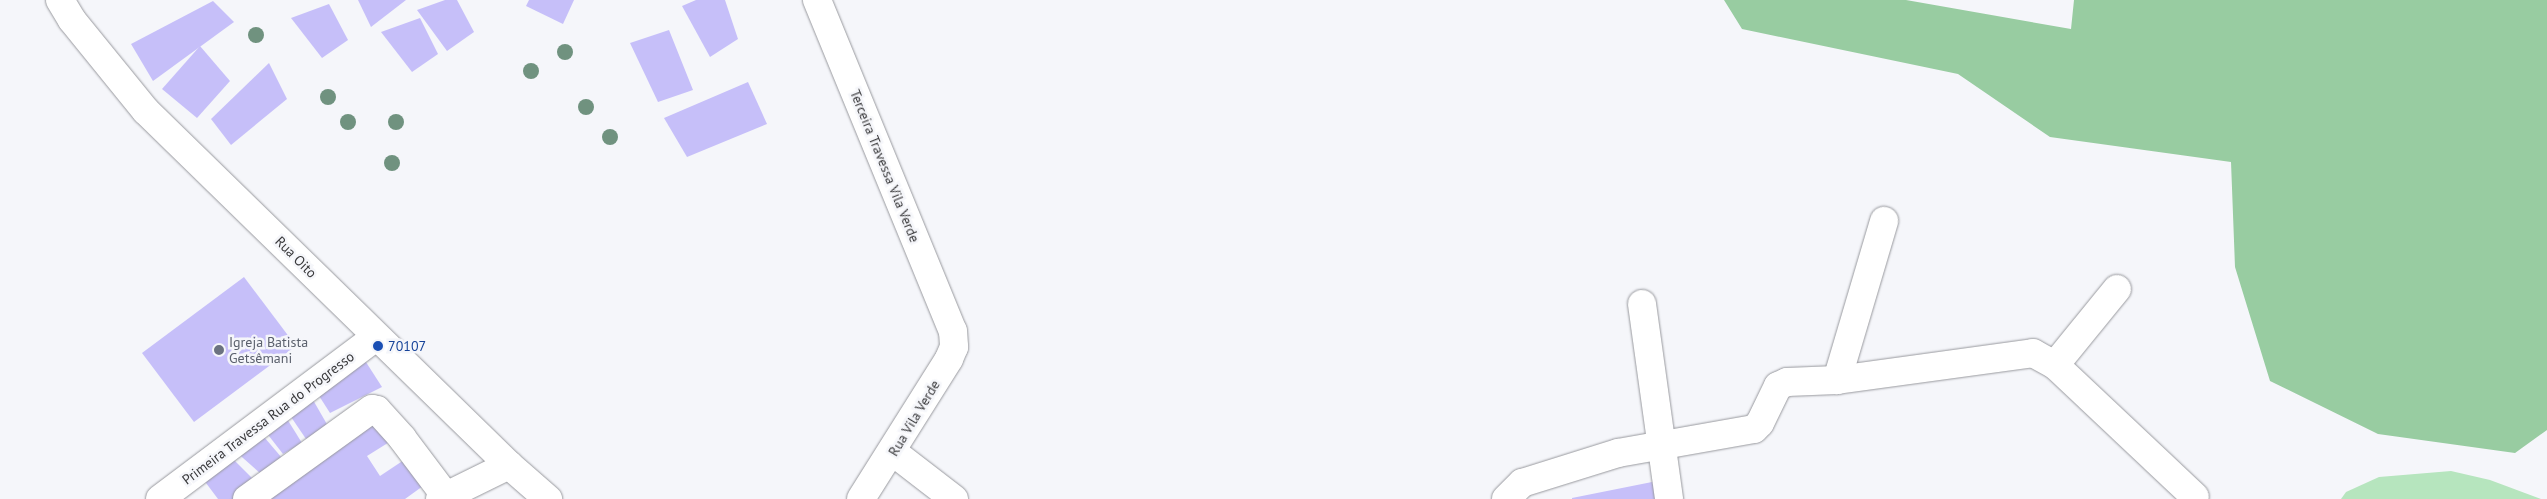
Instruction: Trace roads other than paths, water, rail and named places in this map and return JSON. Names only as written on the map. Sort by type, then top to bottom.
[{"type":"street","name":"Rua Oito","points":[[60,0],[78,27],[146,112],[508,465],[548,499]]},
{"type":"street","name":"Terceira Travessa Vila Verde","points":[[816,0],[953,331]]},
{"type":"street","points":[[1837,380],[1884,221]]},
{"type":"street","points":[[2054,365],[2117,289]]},
{"type":"street","points":[[1642,304],[1669,499]]},
{"type":"street","name":"Rua Vila Verde","points":[[861,499],[893,452],[949,359],[954,347],[953,331]]},
{"type":"street","name":"Primeira Travessa Rua do Progresso","points":[[160,499],[376,336]]},
{"type":"street","points":[[1506,499],[1522,483],[1618,453],[1662,444],[1745,433],[1760,423],[1778,386],[1799,380],[1837,380],[2017,353],[2033,353],[2054,365],[2195,497]]},
{"type":"street","points":[[246,499],[372,409],[377,410],[402,438],[442,497],[508,465]]},
{"type":"street","points":[[893,452],[954,499]]},
{"type":"place","name":"70107","points":[[378,346]]},
{"type":"place","name":"Igreja Batista Getsêmani","points":[[219,350]]}]
